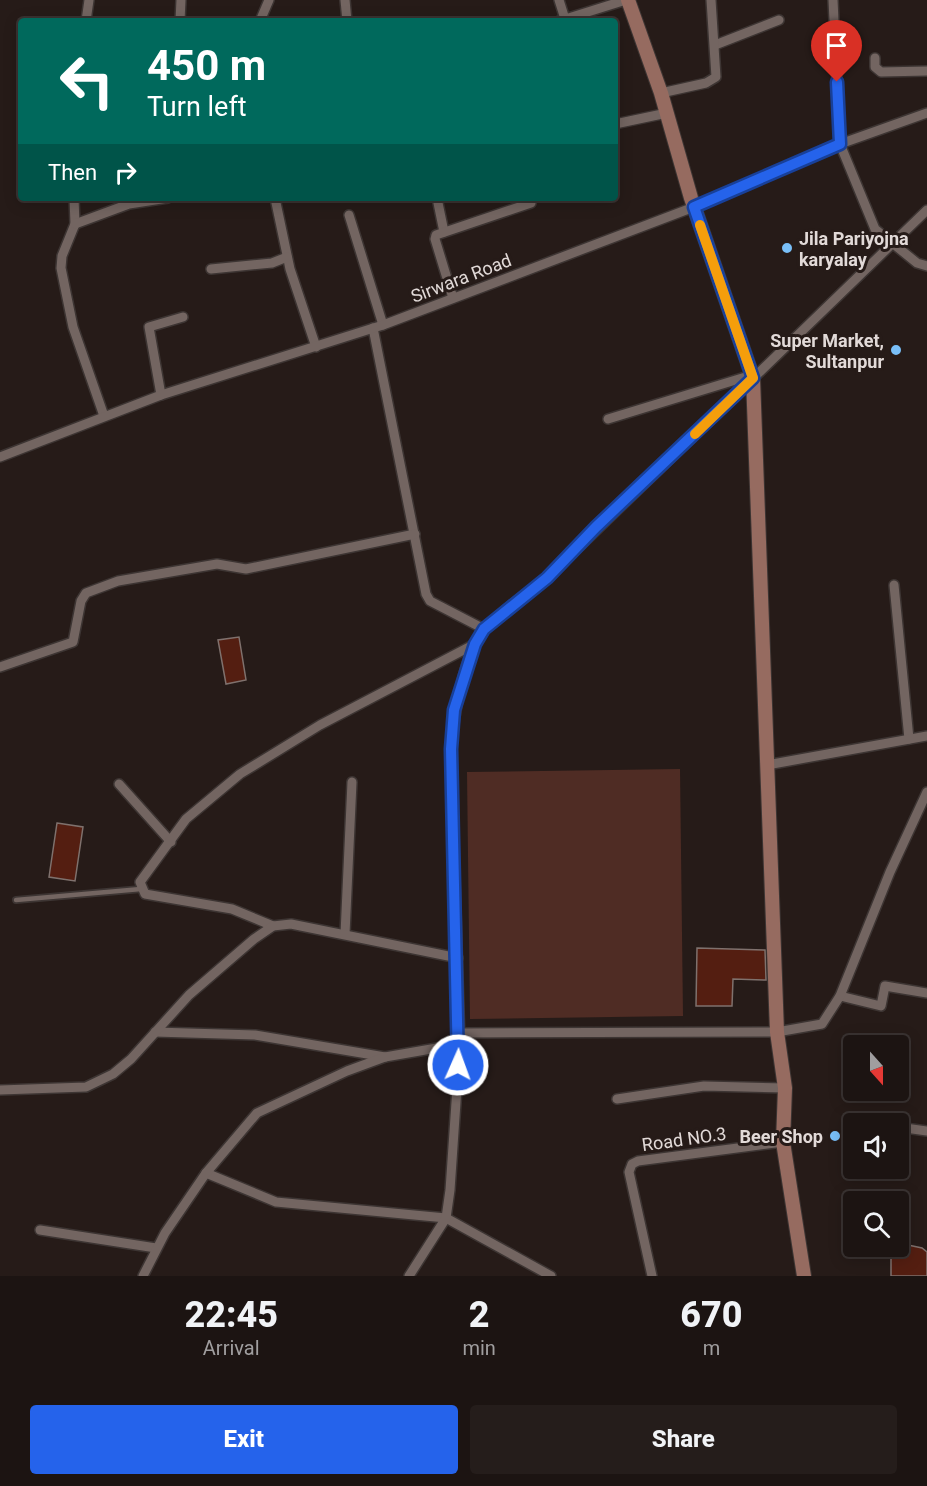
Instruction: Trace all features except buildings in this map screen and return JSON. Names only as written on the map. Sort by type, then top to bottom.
[{"type":"street","points":[[86,18],[89,0]]},
{"type":"street","points":[[180,18],[181,0]]},
{"type":"street","points":[[261,18],[269,0]]},
{"type":"street","points":[[345,0],[347,18]]},
{"type":"street","points":[[559,0],[562,18]]},
{"type":"street","points":[[568,18],[627,0],[661,93],[694,207],[752,377],[777,1032],[786,1088],[783,1142],[804,1276]]},
{"type":"street","points":[[661,93],[706,83],[716,77],[711,0]]},
{"type":"street","points":[[833,0],[840,144],[875,229],[917,263],[927,266]]},
{"type":"street","points":[[715,45],[779,20]]},
{"type":"street","points":[[875,58],[875,67],[881,72],[927,71]]},
{"type":"street","points":[[618,123],[667,113]]},
{"type":"street","name":"Sirwara Road","points":[[0,457],[161,395],[378,326],[694,207],[840,144],[927,113]]},
{"type":"street","points":[[74,201],[75,224],[62,256],[61,268],[74,327],[104,416]]},
{"type":"street","points":[[75,224],[129,204],[148,201]]},
{"type":"street","points":[[275,201],[287,257],[316,346]]},
{"type":"street","points":[[438,201],[444,231]]},
{"type":"street","points":[[453,298],[435,239],[436,235],[531,203]]},
{"type":"street","points":[[409,1276],[446,1218],[450,1190],[460,1044],[450,789],[451,749],[454,710],[475,644],[484,629],[547,578],[596,527],[927,210]]},
{"type":"street","points":[[349,215],[378,326],[426,594],[430,601],[484,629]]},
{"type":"street","points":[[212,269],[272,263],[287,257]]},
{"type":"street","points":[[161,395],[149,327],[183,317]]},
{"type":"street","points":[[608,419],[752,377]]},
{"type":"street","points":[[0,668],[73,642],[81,601],[86,593],[118,581],[217,564],[246,569],[415,534]]},
{"type":"street","points":[[894,585],[909,738]]},
{"type":"street","points":[[458,958],[291,924],[273,926],[232,909],[145,894],[140,882],[186,819],[240,774],[320,725],[475,644]]},
{"type":"street","points":[[767,765],[927,736]]},
{"type":"street","points":[[345,934],[352,782]]},
{"type":"street","points":[[119,784],[171,842]]},
{"type":"street","points":[[460,1033],[777,1032],[822,1024],[840,996],[890,872],[927,792]]},
{"type":"street","points":[[0,1091],[86,1087],[113,1074],[131,1059],[189,996],[273,926]]},
{"type":"street","points":[[840,996],[881,1006],[885,986],[927,993]]},
{"type":"street","points":[[155,1032],[255,1035],[385,1057]]},
{"type":"street","points":[[143,1276],[156,1248],[206,1173],[257,1113],[346,1071],[385,1057],[460,1044]]},
{"type":"street","points":[[617,1099],[704,1086],[786,1088]]},
{"type":"street","points":[[909,1129],[927,1131]]},
{"type":"street","name":"Road NO.3","points":[[652,1276],[629,1172],[632,1164],[638,1161],[783,1142]]},
{"type":"street","points":[[206,1173],[276,1202],[446,1218],[551,1276]]},
{"type":"street","points":[[40,1230],[156,1248]]},
{"type":"lane","points":[[16,900],[141,889]]},
{"type":"shaded area","points":[[680,769],[683,1016],[470,1019],[467,772]]},
{"type":"slow traffic","points":[[695,434],[753,378],[700,225]]},
{"type":"place","name":"Jila Pariyojna karyalay","points":[[787,248]]},
{"type":"place","name":"Super Market, Sultanpur","points":[[896,350]]},
{"type":"place","name":"Beer Shop","points":[[835,1136]]},
{"type":"route","points":[[458,1065],[460,1044],[450,789],[451,749],[454,710],[475,644],[484,629],[547,578],[596,527],[753,378],[694,207],[840,144],[837,82]]}]
